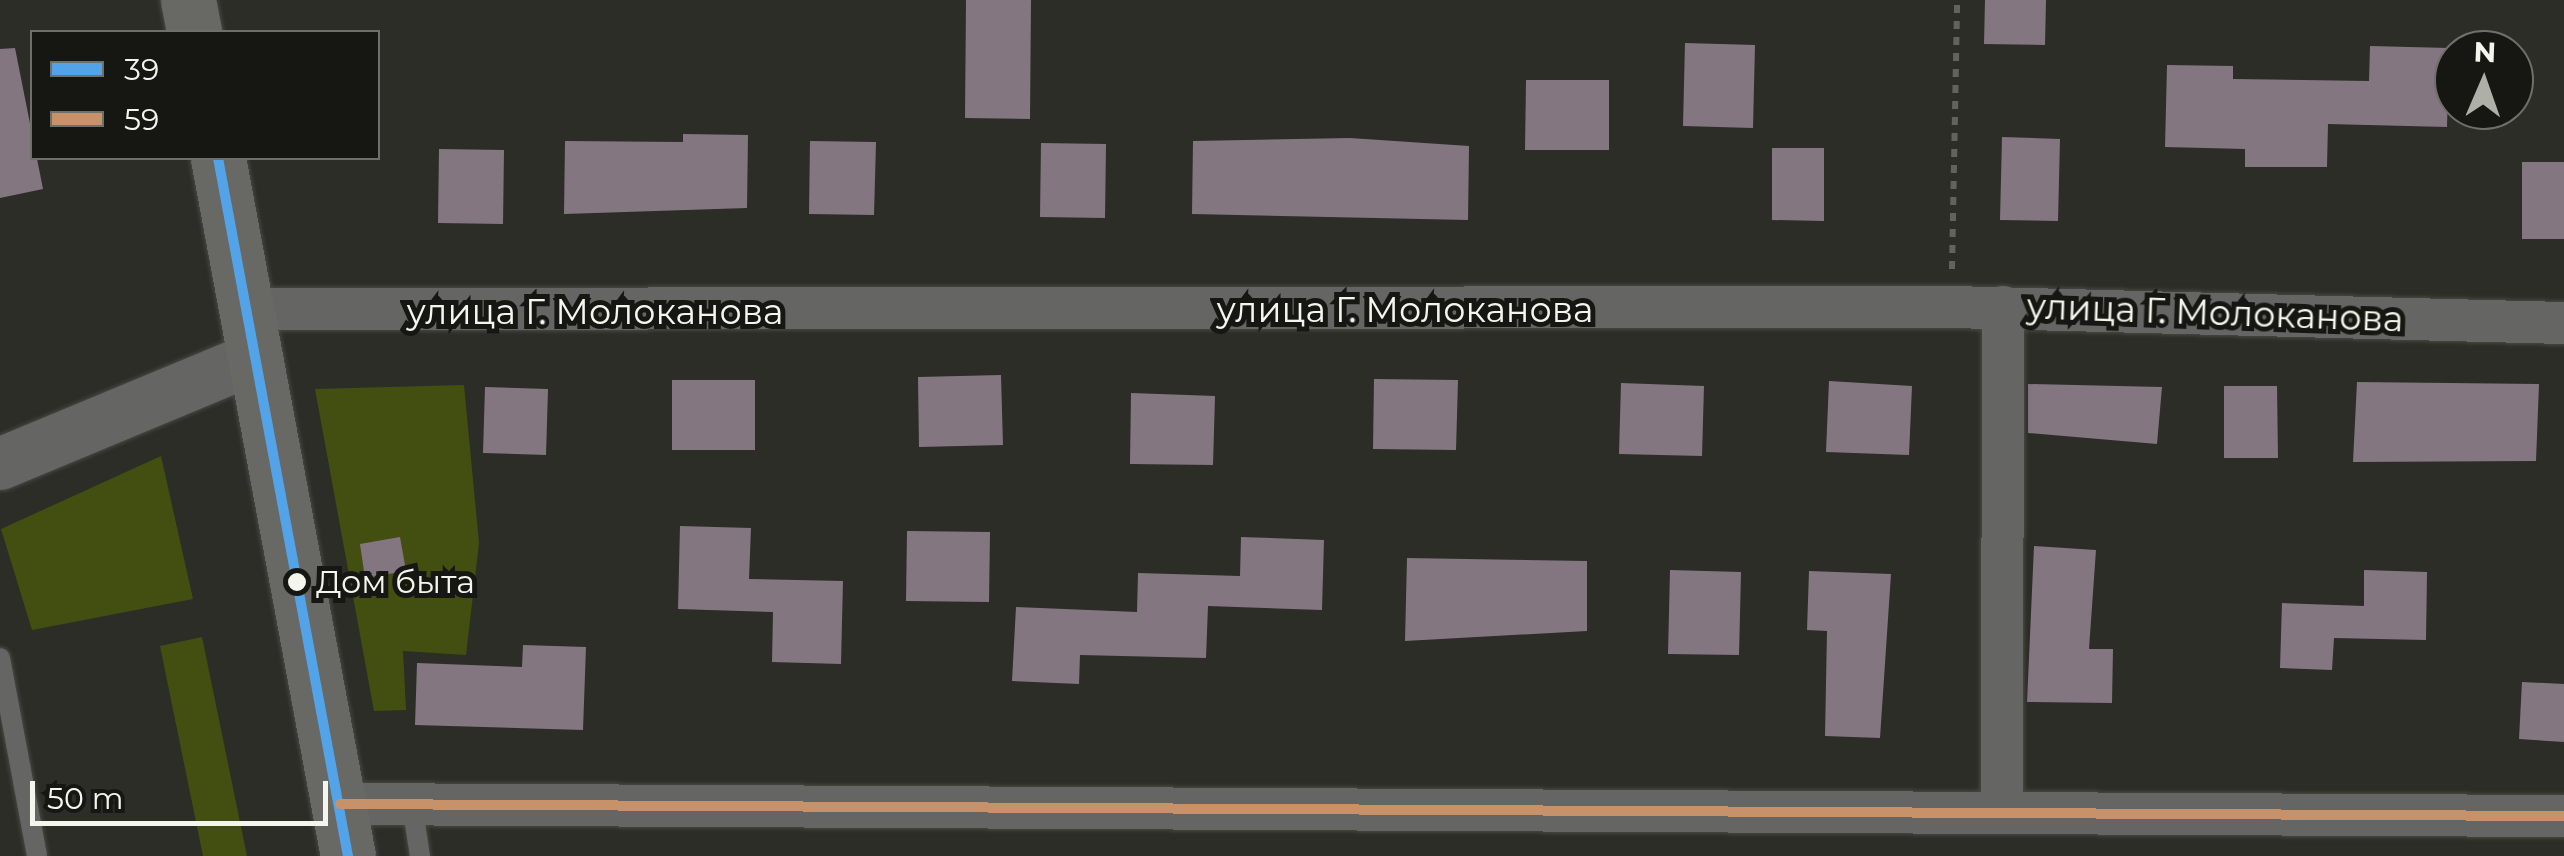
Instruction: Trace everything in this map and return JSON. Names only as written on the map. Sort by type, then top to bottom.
[{"type":"main road","points":[[188,0],[194,30]]},
{"type":"main road","points":[[218,160],[344,830]]},
{"type":"street","name":"улица Г. Молоканова","points":[[252,333],[1952,306],[2564,323]]},
{"type":"street","points":[[2002,808],[2003,307]]},
{"type":"street","points":[[0,464],[252,333]]},
{"type":"street","points":[[344,830],[412,804],[2002,808],[2564,816]]},
{"type":"lane","points":[[0,658],[37,856]]},
{"type":"lane","points":[[412,804],[420,856]]},
{"type":"path","points":[[1952,306],[1957,0]]},
{"type":"green space","points":[[464,385],[479,543],[466,655],[403,651],[406,710],[374,711],[315,389]]},
{"type":"green space","points":[[161,456],[193,599],[32,630],[1,529]]},
{"type":"green space","points":[[202,637],[247,856],[203,856],[160,646]]},
{"type":"building","points":[[966,0],[1031,0],[1030,119],[965,118]]},
{"type":"building","points":[[1985,0],[2046,0],[2045,45],[1984,44]]},
{"type":"building","points":[[1685,43],[1755,45],[1753,128],[1683,126]]},
{"type":"building","points":[[2370,46],[2434,48],[2434,127],[2328,124],[2327,167],[2245,167],[2245,149],[2165,147],[2167,65],[2233,66],[2233,79],[2369,81]]},
{"type":"building","points":[[15,48],[30,124],[30,160],[37,160],[43,189],[0,198],[0,49]]},
{"type":"building","points":[[1526,80],[1609,80],[1609,150],[1525,150]]},
{"type":"building","points":[[683,134],[748,135],[747,208],[564,214],[565,141],[683,142]]},
{"type":"building","points":[[2002,137],[2060,139],[2058,221],[2000,220]]},
{"type":"building","points":[[1350,138],[1469,146],[1468,220],[1192,214],[1193,141]]},
{"type":"building","points":[[810,141],[876,142],[874,215],[809,214]]},
{"type":"building","points":[[1041,143],[1106,144],[1105,218],[1040,217]]},
{"type":"building","points":[[1772,148],[1824,148],[1824,221],[1772,220]]},
{"type":"building","points":[[439,149],[504,150],[503,224],[438,223]]},
{"type":"building","points":[[2522,162],[2564,162],[2564,239],[2522,239]]},
{"type":"building","points":[[1001,375],[1003,445],[919,447],[918,377]]},
{"type":"building","points":[[1374,379],[1458,380],[1456,450],[1373,449]]},
{"type":"building","points":[[672,380],[755,380],[755,450],[672,450]]},
{"type":"building","points":[[1829,381],[1912,386],[1909,455],[1826,452]]},
{"type":"building","points":[[2357,382],[2539,384],[2536,461],[2353,462]]},
{"type":"building","points":[[1621,383],[1704,386],[1702,456],[1619,454]]},
{"type":"building","points":[[2028,384],[2162,387],[2157,444],[2028,433]]},
{"type":"building","points":[[2224,386],[2277,386],[2278,458],[2224,458]]},
{"type":"building","points":[[485,387],[548,389],[546,455],[483,453]]},
{"type":"building","points":[[1131,393],[1215,396],[1213,465],[1130,464]]},
{"type":"building","points":[[680,526],[751,528],[749,579],[843,581],[841,664],[772,662],[773,612],[678,609]]},
{"type":"building","points":[[907,531],[990,532],[989,602],[906,601]]},
{"type":"building","points":[[400,537],[406,571],[365,578],[360,544]]},
{"type":"building","points":[[1241,537],[1324,540],[1322,610],[1208,606],[1206,658],[1080,655],[1079,684],[1012,681],[1016,607],[1137,612],[1138,573],[1240,576]]},
{"type":"building","points":[[2034,546],[2096,550],[2089,649],[2113,649],[2112,703],[2027,702]]},
{"type":"building","points":[[1407,558],[1587,561],[1587,631],[1405,641]]},
{"type":"building","points":[[1670,570],[1741,572],[1739,655],[1668,654]]},
{"type":"building","points":[[2364,570],[2427,572],[2426,640],[2334,638],[2332,670],[2280,668],[2282,603],[2364,606]]},
{"type":"building","points":[[1809,571],[1891,574],[1880,738],[1825,736],[1827,631],[1807,630]]},
{"type":"building","points":[[523,645],[586,647],[583,730],[415,725],[417,663],[522,667]]},
{"type":"building","points":[[2522,682],[2564,684],[2564,742],[2519,739]]},
{"type":"transit line","name":"39","points":[[218,160],[348,856]]},
{"type":"transit line","name":"59","points":[[340,804],[2564,816]]},
{"type":"place","name":"Дом быта","points":[[297,582]]}]
